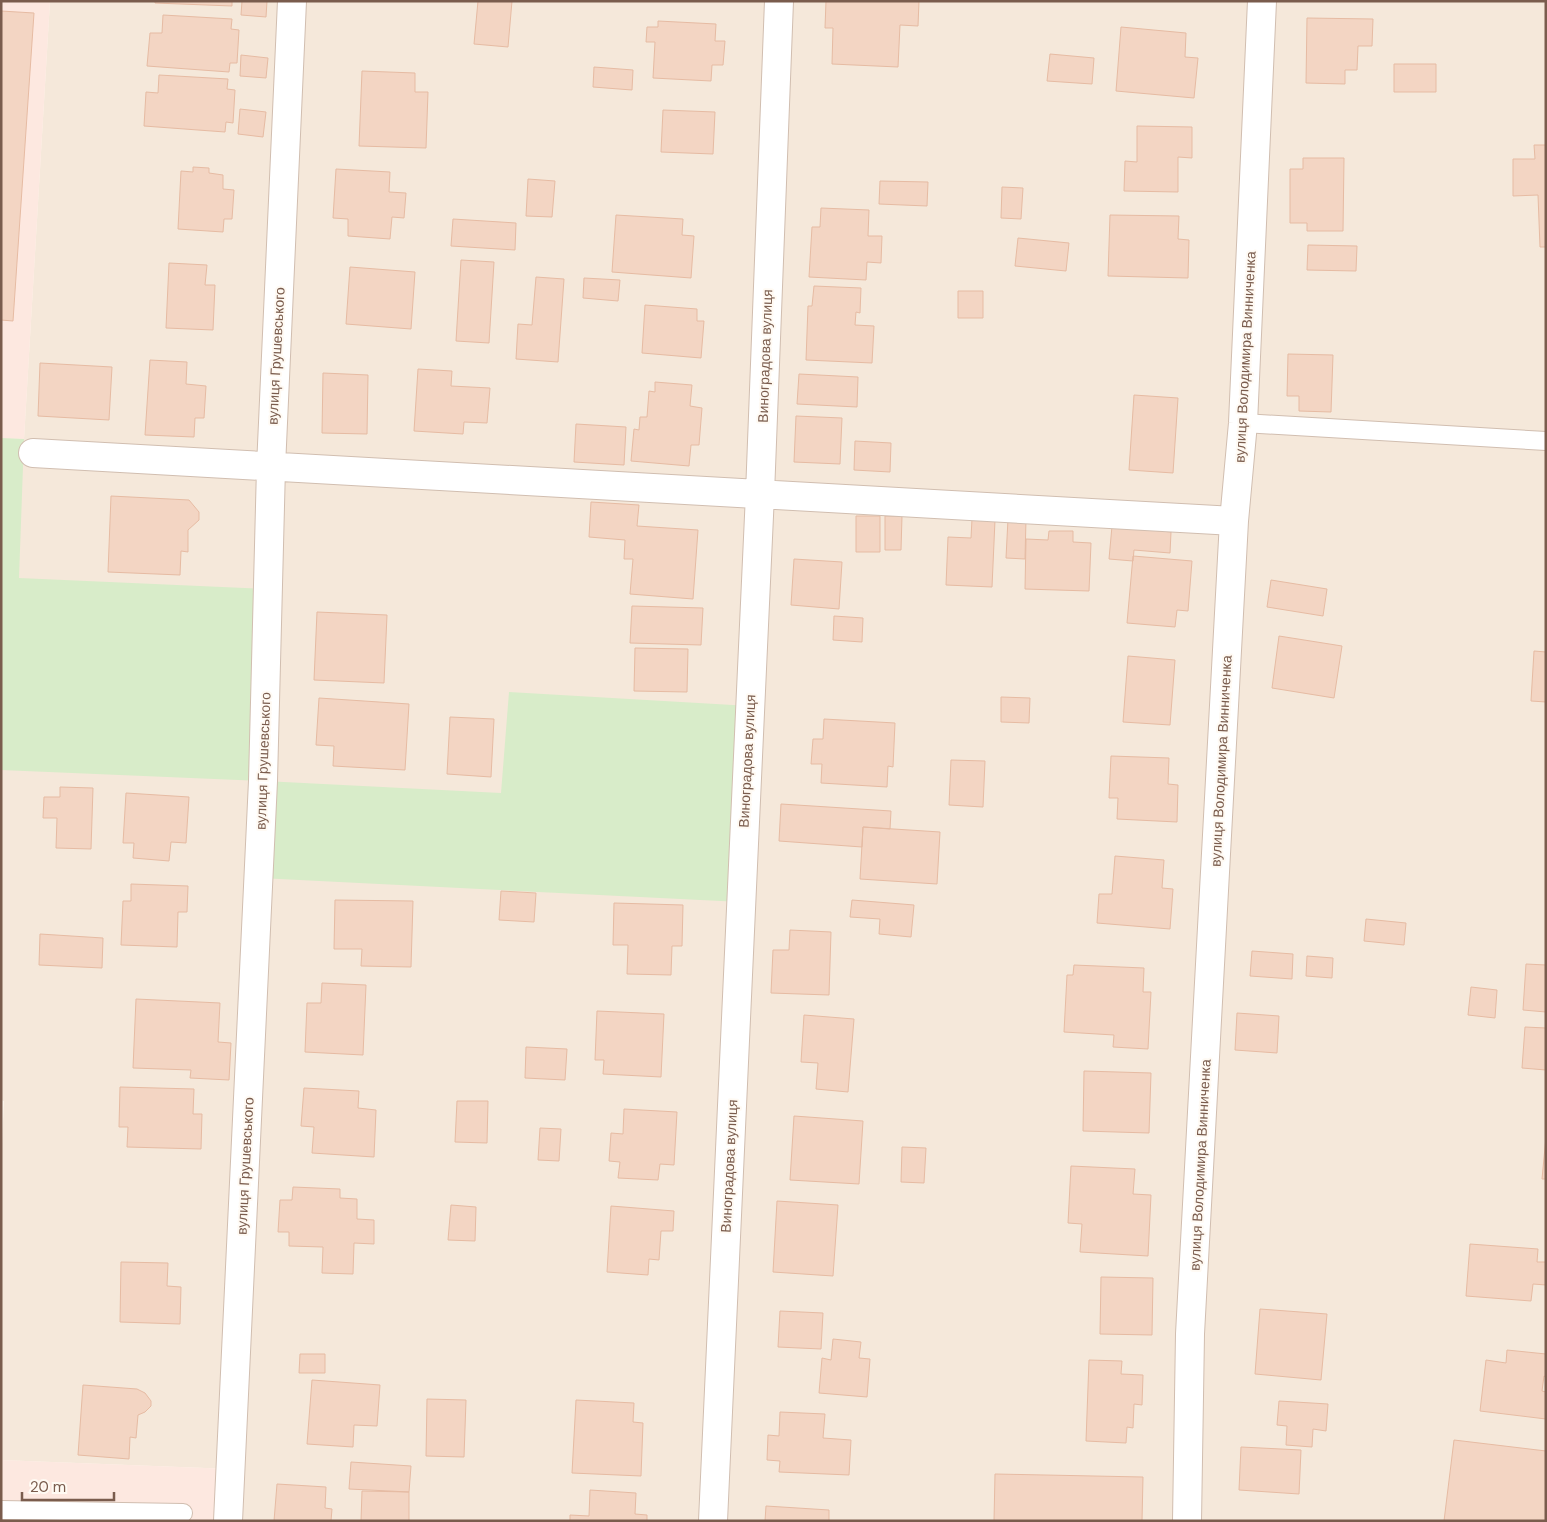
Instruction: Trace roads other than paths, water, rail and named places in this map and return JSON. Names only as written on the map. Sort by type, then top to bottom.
[{"type":"street","name":"вулиця Грушевського","points":[[228,1521],[262,800],[271,467],[292,1]]},
{"type":"street","name":"Виноградова вулиця","points":[[713,1521],[760,494],[779,1]]},
{"type":"street","name":"вулиця Володимира Винниченка","points":[[1187,1521],[1190,1334],[1234,521],[1243,423],[1262,1]]},
{"type":"street","points":[[33,453],[1234,521]]},
{"type":"lane","points":[[1243,423],[1546,441]]},
{"type":"lane","points":[[1,1510],[183,1513]]}]
